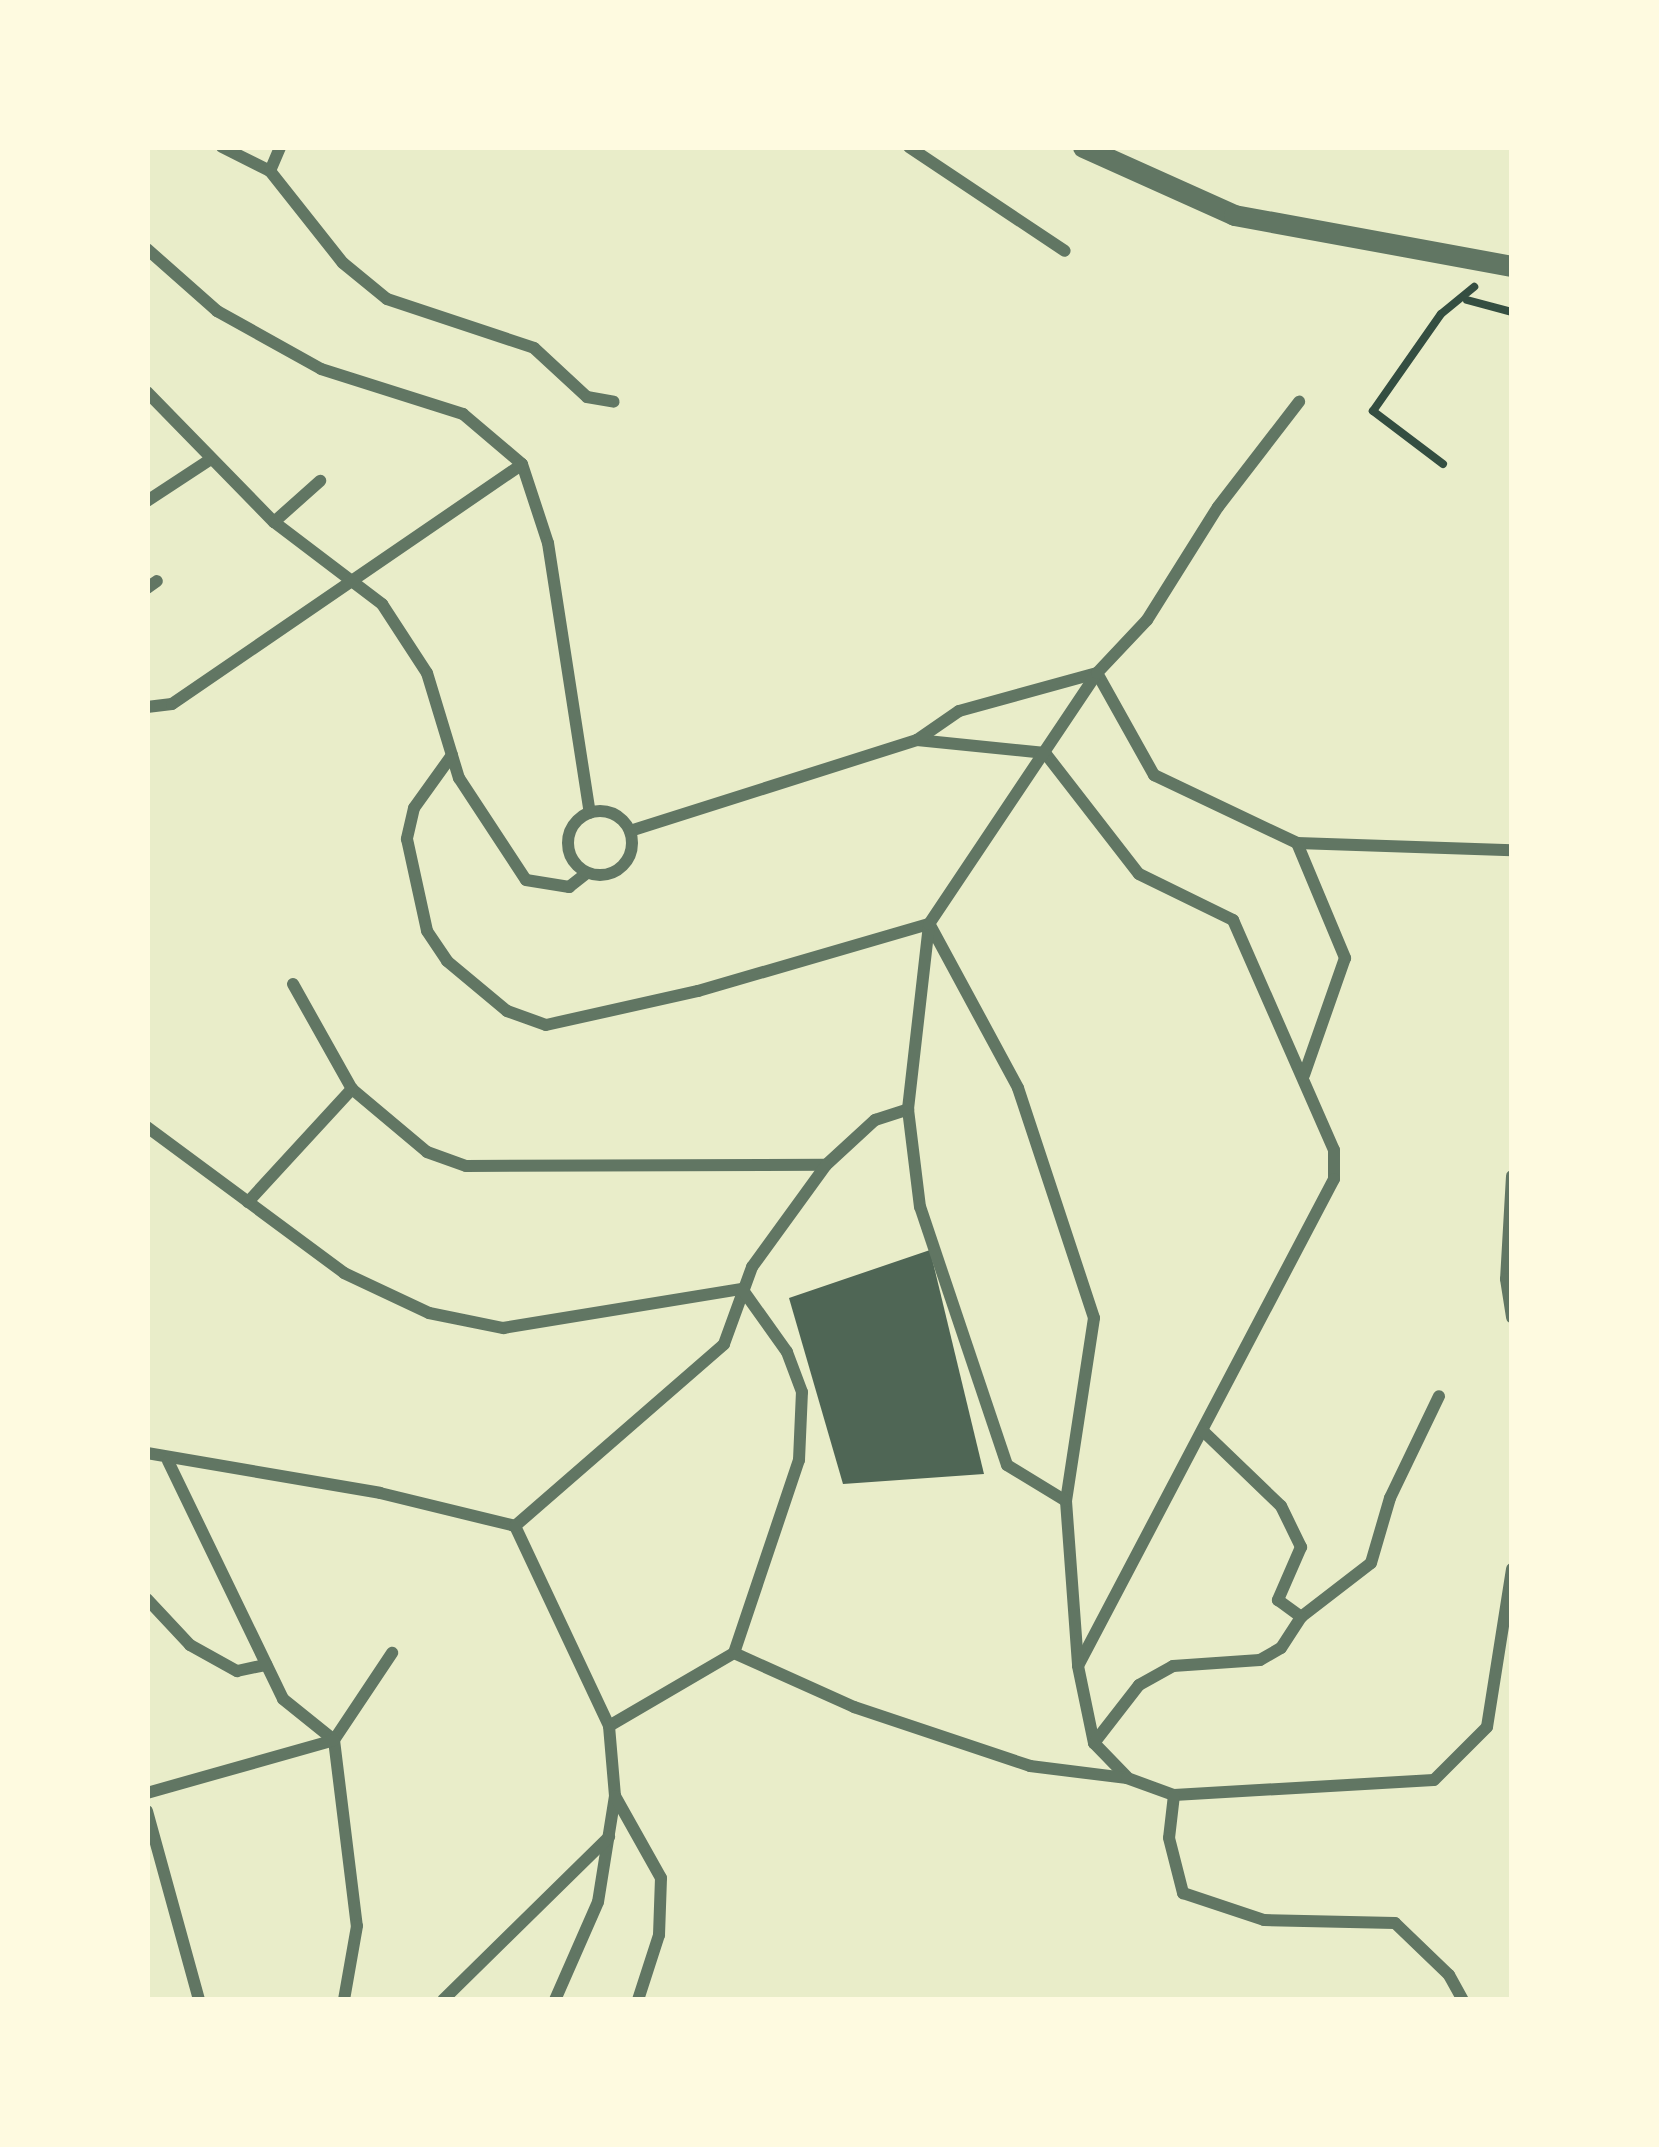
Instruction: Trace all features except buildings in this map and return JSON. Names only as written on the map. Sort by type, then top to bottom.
[{"type":"street","points":[[222,147],[270,171],[343,262],[387,299],[534,347],[587,398],[614,402]]},
{"type":"street","points":[[270,171],[280,147]]},
{"type":"street","points":[[909,147],[1065,251]]},
{"type":"street","points":[[1083,147],[1234,215],[1512,266]]},
{"type":"street","points":[[147,249],[218,311],[321,369],[463,414],[522,464],[548,543],[590,813],[568,840],[587,873],[601,876],[625,863],[630,832]]},
{"type":"street","points":[[147,392],[274,522],[356,581],[404,633],[427,673],[452,755],[479,814],[526,880],[569,887],[587,873]]},
{"type":"street","points":[[1066,1501],[1007,1465],[920,1207],[908,1109],[929,924],[1097,673],[1147,620],[1218,507],[1299,402]]},
{"type":"street","points":[[147,501],[211,459]]},
{"type":"street","points":[[147,707],[172,704],[522,464]]},
{"type":"street","points":[[274,522],[320,481]]},
{"type":"street","points":[[630,832],[917,740],[959,712],[1097,673]]},
{"type":"street","points":[[1097,673],[1154,775],[1298,843],[1512,850]]},
{"type":"street","points":[[917,740],[1045,753],[1138,874],[1233,920],[1334,1150],[1334,1179],[1078,1666]]},
{"type":"street","points":[[452,755],[414,808],[407,839],[427,932],[447,962],[507,1011],[546,1025],[698,991],[929,924]]},
{"type":"street","points":[[590,813],[615,815],[630,832]]},
{"type":"street","points":[[1298,843],[1345,958],[1304,1075]]},
{"type":"street","points":[[929,924],[1018,1088],[1094,1318],[1066,1501],[1078,1666],[1094,1743],[1127,1778]]},
{"type":"street","points":[[293,984],[352,1089],[427,1152],[466,1166],[826,1166]]},
{"type":"street","points":[[248,1202],[352,1089]]},
{"type":"street","points":[[515,1526],[697,1373],[724,1344],[742,1289],[826,1166],[875,1120],[908,1109]]},
{"type":"street","points":[[147,1127],[344,1273],[428,1312],[503,1328],[742,1289]]},
{"type":"street","points":[[1512,1176],[1505,1279],[1512,1318]]},
{"type":"street","points":[[609,1726],[734,1653],[799,1460],[802,1392],[787,1352],[742,1289]]},
{"type":"street","points":[[1094,1743],[1139,1684],[1173,1666],[1260,1660],[1281,1648],[1301,1616],[1370,1563],[1390,1498],[1439,1396]]},
{"type":"street","points":[[1203,1431],[1281,1506],[1301,1546],[1278,1600],[1283,1611],[1301,1616]]},
{"type":"street","points":[[147,1454],[380,1493],[515,1526]]},
{"type":"street","points":[[168,1461],[283,1699],[334,1740],[357,1926],[344,2000]]},
{"type":"street","points":[[515,1526],[609,1726],[615,1796],[614,1832],[590,1925],[555,2000]]},
{"type":"street","points":[[734,1653],[854,1707],[1030,1766],[1127,1778],[1174,1795],[1434,1780],[1486,1727],[1512,1569]]},
{"type":"street","points":[[147,1599],[190,1645],[237,1671],[266,1665]]},
{"type":"street","points":[[147,1793],[334,1740],[392,1653]]},
{"type":"street","points":[[1174,1795],[1169,1838],[1183,1893],[1264,1919],[1395,1924],[1449,1975],[1462,2000]]},
{"type":"street","points":[[615,1796],[662,1878],[659,1935],[638,2000]]},
{"type":"street","points":[[147,1811],[199,2000]]},
{"type":"street","points":[[443,2000],[614,1832]]},
{"type":"path","points":[[1443,464],[1373,411],[1441,314],[1467,300],[1489,260]]},
{"type":"path","points":[[1467,300],[1512,312]]}]
